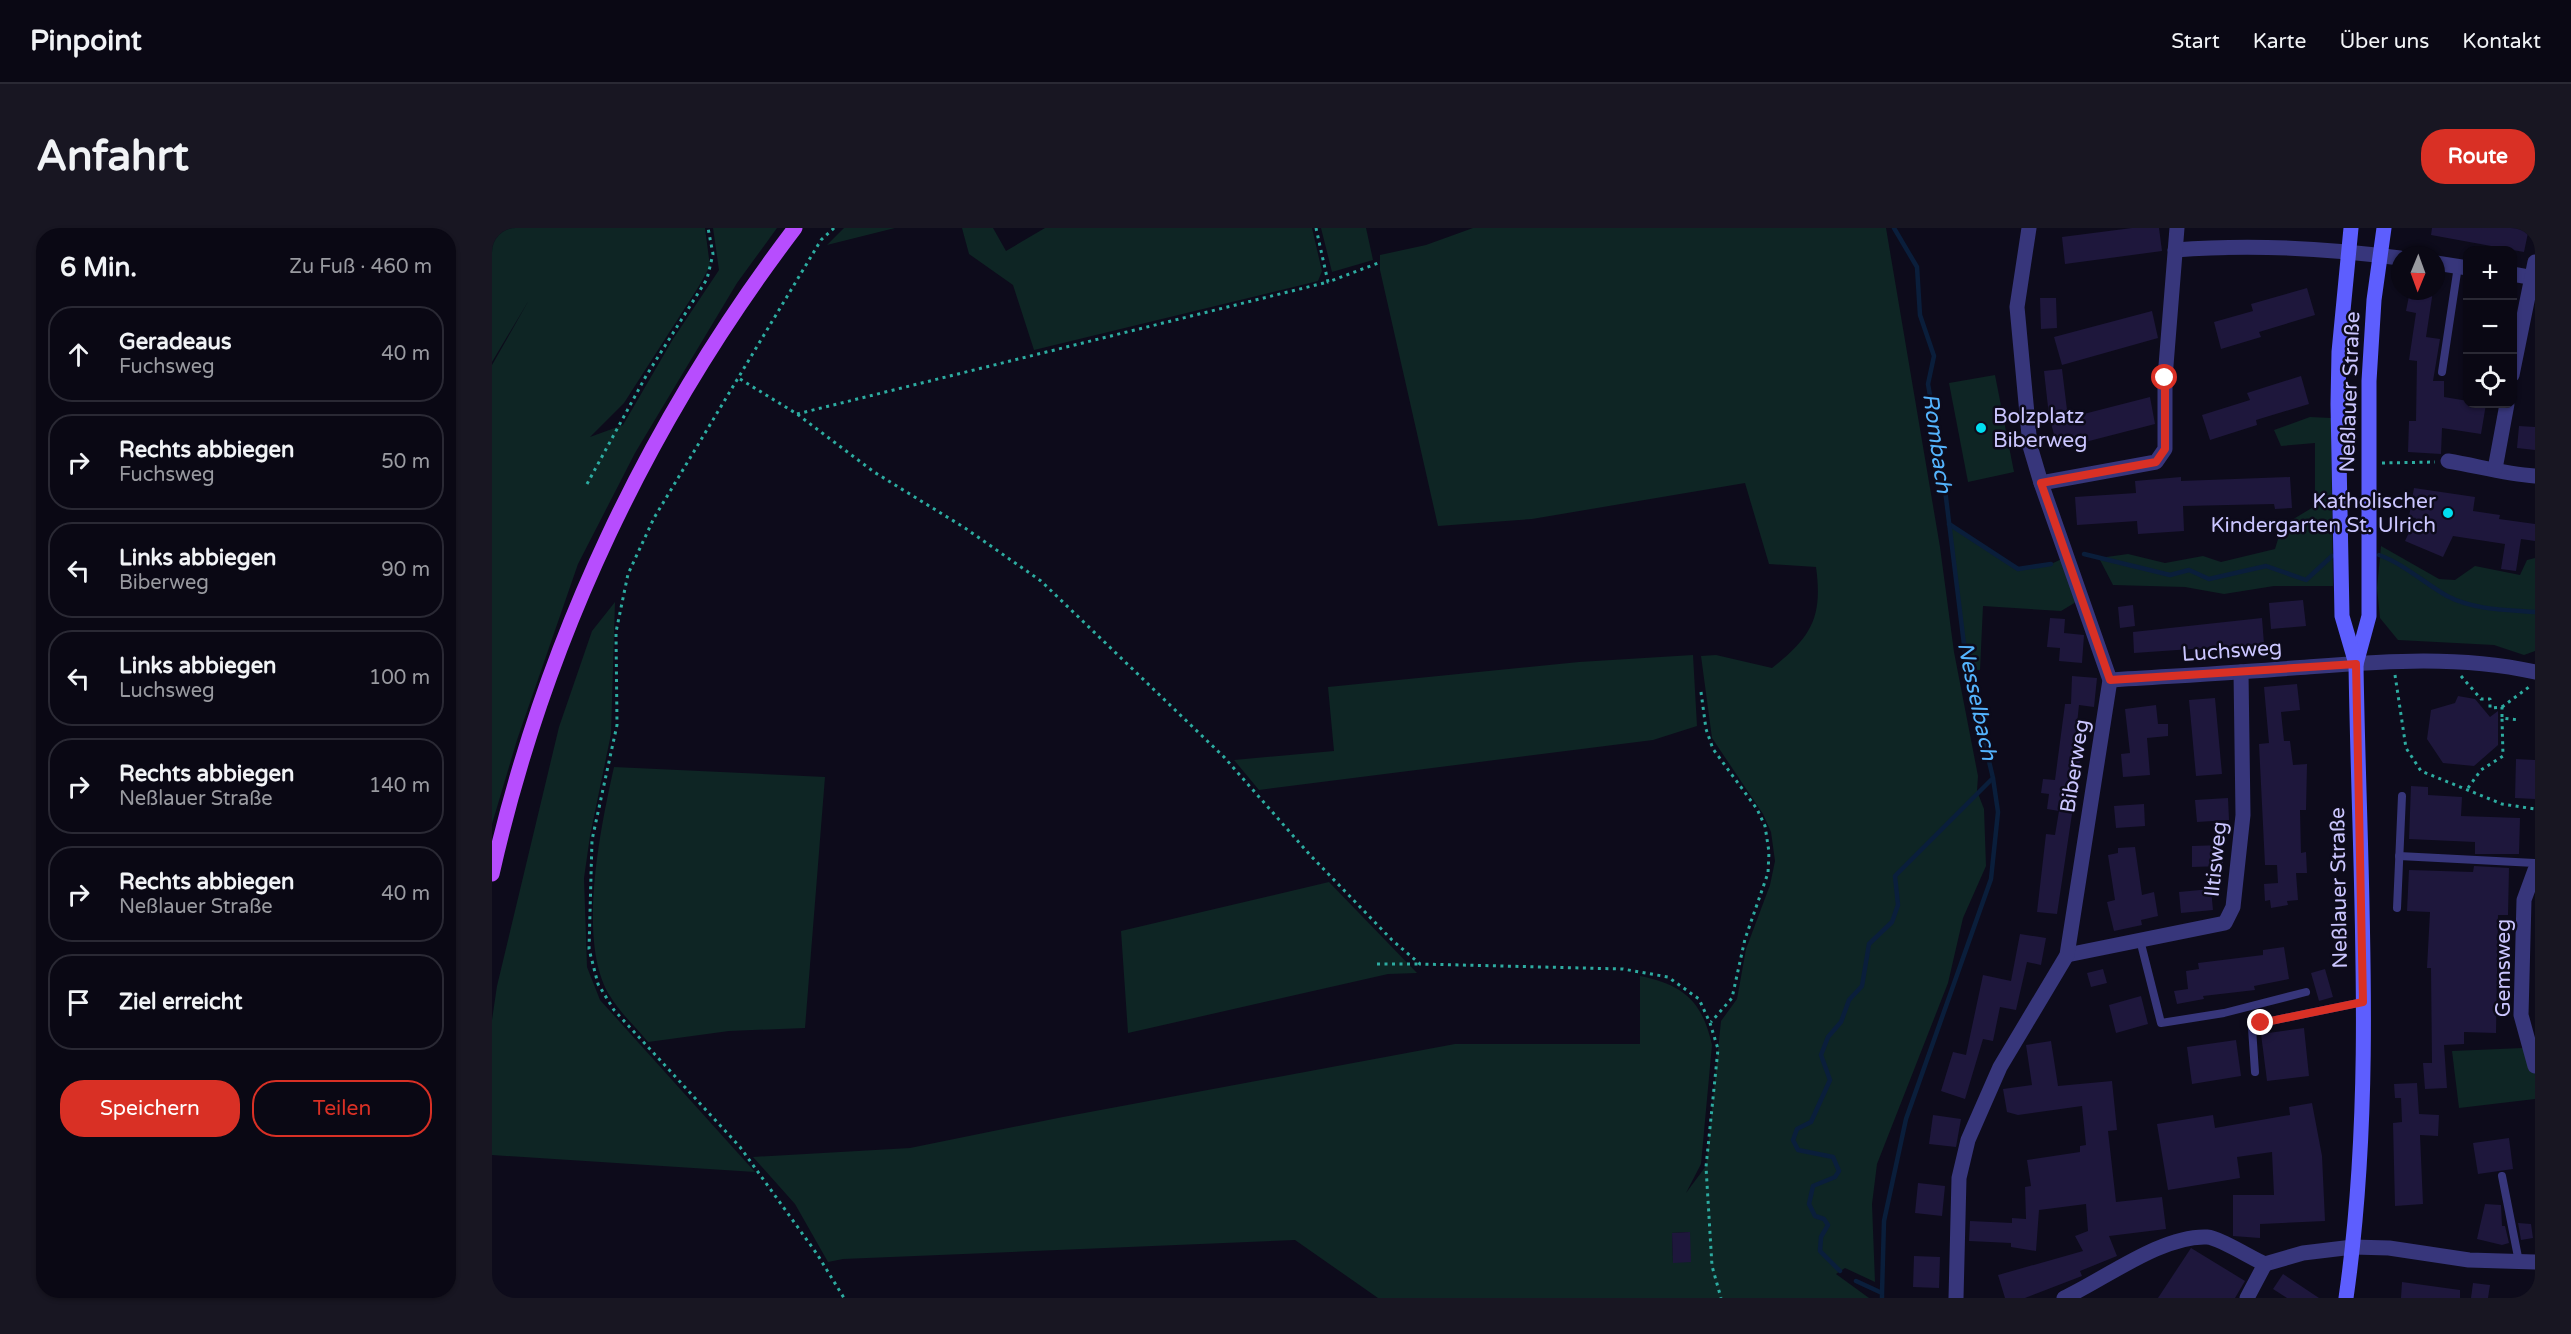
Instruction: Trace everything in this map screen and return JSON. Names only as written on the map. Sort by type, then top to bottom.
[{"type":"main road","points":[[492,874],[535,716],[556,656],[606,537],[639,470],[697,369],[732,315],[795,228]]},
{"type":"main road","name":"Neßlauer Straße","points":[[2346,1298],[2353,1247],[2362,1105],[2363,1002],[2356,664],[2342,616],[2340,527],[2339,362],[2351,228]]},
{"type":"main road","name":"Neßlauer Straße","points":[[2356,664],[2369,616],[2368,464],[2373,311],[2384,228]]},
{"type":"street","name":"Biberweg","points":[[1956,1298],[1959,1178],[1968,1140],[2000,1067],[2067,955],[2110,680],[2030,446],[2017,307],[2030,228]]},
{"type":"street","points":[[2041,483],[2156,462],[2165,449],[2165,378],[2178,228]]},
{"type":"street","points":[[2175,250],[2217,247],[2348,252],[2391,257]]},
{"type":"street","points":[[2445,264],[2463,267]]},
{"type":"street","points":[[2517,274],[2534,273],[2517,354]]},
{"type":"street","points":[[2495,469],[2506,408]]},
{"type":"street","points":[[2448,461],[2495,469],[2504,474],[2535,476]]},
{"type":"street","name":"Luchsweg","points":[[2110,680],[2392,661],[2449,661],[2511,667],[2535,672]]},
{"type":"street","name":"Iltisweg","points":[[2067,955],[2225,923],[2233,907],[2243,816],[2241,672]]},
{"type":"street","name":"Gemsweg","points":[[2535,870],[2524,900],[2529,948],[2521,1015],[2535,1066]]},
{"type":"street","points":[[2064,1298],[2095,1284],[2165,1244],[2208,1237],[2265,1264],[2303,1253],[2353,1247],[2389,1248],[2469,1260],[2535,1262]]},
{"type":"street","points":[[2247,1298],[2265,1264]]},
{"type":"lane","points":[[2442,372],[2463,267]]},
{"type":"lane","points":[[2397,908],[2402,796]]},
{"type":"lane","points":[[2399,856],[2535,863]]},
{"type":"lane","points":[[2140,940],[2161,1023],[2224,1012],[2306,992]]},
{"type":"lane","points":[[2255,1072],[2252,1028],[2261,1023],[2363,1002]]},
{"type":"lane","points":[[2502,1176],[2519,1262]]},
{"type":"path","points":[[587,484],[646,376],[707,279],[713,254],[708,228]]},
{"type":"path","points":[[834,228],[821,240],[740,379],[654,518],[628,574],[616,632],[617,725],[592,840],[589,949],[598,984],[614,1010],[740,1146],[817,1254],[844,1298]]},
{"type":"path","points":[[1316,228],[1328,282]]},
{"type":"path","points":[[797,414],[1328,282],[1381,261]]},
{"type":"path","points":[[740,379],[797,414],[874,472],[965,528],[1041,581],[1224,757],[1310,855],[1392,940],[1420,964]]},
{"type":"path","points":[[2368,464],[2448,461]]},
{"type":"path","points":[[2392,661],[2402,711],[2406,748],[2421,771],[2468,788],[2502,804],[2535,809]]},
{"type":"path","points":[[2464,680],[2481,699],[2490,699],[2490,708],[2502,707],[2535,682]]},
{"type":"path","points":[[1701,692],[1706,729],[1713,749],[1757,809],[1765,826],[1768,852],[1768,873],[1745,939],[1732,998],[1710,1023]]},
{"type":"path","points":[[2468,788],[2481,770],[2503,756],[2502,707]]},
{"type":"path","points":[[2502,718],[2519,720]]},
{"type":"path","points":[[1377,964],[1623,969],[1668,977],[1699,999],[1710,1023],[1718,1050],[1706,1167],[1712,1266],[1721,1298]]},
{"type":"green space","points":[[492,228],[705,228],[710,266],[699,286],[624,403],[590,437],[623,425],[673,339],[719,270],[713,228],[777,228],[737,283],[635,453],[578,564],[517,740],[492,824],[492,365],[529,300],[492,362]]},
{"type":"green space","points":[[844,228],[895,228],[827,245]]},
{"type":"green space","points":[[962,228],[993,228],[1006,251],[1045,228],[1312,228],[1322,271],[1318,281],[1034,350],[1013,285],[969,254]]},
{"type":"green space","points":[[1321,228],[1366,228],[1373,260],[1332,272]]},
{"type":"green space","points":[[1473,228],[1886,228],[1940,547],[1954,652],[1978,776],[1977,791],[1984,809],[1986,866],[1963,918],[1948,983],[1877,1164],[1872,1204],[1875,1282],[1845,1268],[1836,1274],[1869,1298],[1378,1298],[1295,1240],[843,1259],[828,1262],[795,1204],[753,1157],[910,1148],[1455,1044],[1640,1044],[1640,976],[1668,984],[1688,997],[1703,1016],[1708,1029],[1712,1045],[1701,1164],[1686,1193],[1706,1166],[1721,1021],[1737,999],[1746,949],[1770,885],[1775,861],[1771,832],[1763,814],[1712,738],[1701,656],[1716,655],[1772,668],[1796,646],[1811,625],[1818,600],[1816,567],[1769,564],[1745,483],[1532,519],[1438,526],[1380,270],[1380,255],[1426,245]],"holes":[[[1690,1232],[1690,1262],[1673,1262],[1672,1233]]]},
{"type":"green space","name":"Bolzplatz Biberweg","points":[[1995,375],[2014,472],[1968,482],[1949,383]]},
{"type":"green space","points":[[2310,417],[2331,418],[2333,586],[2274,586],[2224,594],[2185,587],[2113,585],[2099,558],[2128,554],[2165,563],[2203,556],[2221,562],[2275,549],[2282,526],[2315,506],[2315,443],[2281,446],[2274,430]]},
{"type":"green space","points":[[1949,524],[2018,569],[2051,564],[2066,557],[2081,599],[2061,611],[1983,606],[1980,670],[1967,669]]},
{"type":"green space","points":[[2381,546],[2439,579],[2455,580],[2475,566],[2520,575],[2527,560],[2535,558],[2535,651],[2524,655],[2494,645],[2398,640],[2380,618],[2377,588]]},
{"type":"green space","points":[[615,602],[611,734],[590,836],[584,878],[587,967],[600,1000],[755,1172],[492,1155],[492,1020],[497,986],[559,727],[592,631]]},
{"type":"green space","points":[[1693,655],[1697,726],[1653,740],[1259,790],[1234,760],[1334,751],[1328,687],[1579,662]]},
{"type":"green space","points":[[614,767],[825,777],[805,1028],[729,1031],[648,1042],[614,1002],[600,973],[594,946],[593,916],[598,851]]},
{"type":"green space","points":[[1329,882],[1417,973],[1388,974],[1128,1033],[1121,931]]},
{"type":"green space","points":[[2523,1048],[2535,1069],[2535,1099],[2459,1108],[2452,1051]]},
{"type":"building","points":[[2132,228],[2159,228],[2162,251],[2065,264],[2062,237]]},
{"type":"building","points":[[2432,228],[2529,228],[2524,252],[2517,251],[2517,246],[2491,246],[2431,235]]},
{"type":"building","points":[[2307,288],[2315,315],[2259,332],[2261,337],[2221,349],[2214,322],[2253,311],[2251,304]]},
{"type":"building","points":[[2040,298],[2056,298],[2057,328],[2041,329]]},
{"type":"building","points":[[2408,300],[2432,300],[2426,337],[2440,339],[2433,381],[2444,381],[2444,397],[2463,400],[2463,408],[2485,408],[2481,434],[2442,428],[2441,454],[2408,452],[2409,421],[2416,421],[2417,361],[2409,360],[2416,313],[2406,311]]},
{"type":"building","points":[[2152,311],[2158,338],[2062,365],[2054,337]]},
{"type":"building","points":[[2062,369],[2068,418],[2150,397],[2155,424],[2058,449],[2049,416],[2044,371]]},
{"type":"building","points":[[2301,376],[2309,404],[2256,420],[2257,425],[2210,440],[2202,415],[2250,400],[2247,393]]},
{"type":"building","points":[[2519,426],[2535,427],[2535,450],[2517,448]]},
{"type":"building","points":[[2181,477],[2181,481],[2290,477],[2292,508],[2275,509],[2274,504],[2183,506],[2184,531],[2138,534],[2137,521],[2077,525],[2075,497],[2136,493],[2135,481]]},
{"type":"building","points":[[2414,488],[2475,497],[2473,511],[2500,515],[2499,519],[2535,524],[2535,541],[2521,539],[2516,571],[2501,569],[2505,544],[2453,536],[2443,557],[2405,541],[2416,518],[2409,517]]},
{"type":"building","points":[[2303,600],[2306,626],[2271,629],[2269,603]]},
{"type":"building","points":[[2133,605],[2135,626],[2120,628],[2118,607]]},
{"type":"building","points":[[2050,618],[2065,619],[2064,633],[2084,635],[2082,663],[2059,661],[2060,648],[2047,647]]},
{"type":"building","points":[[2262,618],[2264,644],[2134,653],[2133,632]]},
{"type":"building","points":[[2072,676],[2097,678],[2094,707],[2079,705],[2076,733],[2084,734],[2057,914],[2037,912],[2046,834],[2055,835],[2059,811],[2047,809],[2049,794],[2041,793],[2043,779],[2055,780],[2065,704],[2071,704]]},
{"type":"building","points":[[2297,684],[2300,710],[2281,712],[2284,741],[2290,741],[2293,765],[2307,764],[2306,810],[2300,810],[2301,853],[2306,852],[2307,873],[2296,873],[2298,900],[2287,901],[2288,905],[2271,908],[2270,900],[2265,901],[2264,884],[2278,883],[2277,865],[2265,865],[2259,744],[2269,743],[2264,687]]},
{"type":"building","points":[[2458,696],[2475,699],[2490,717],[2498,711],[2498,745],[2474,766],[2443,763],[2427,739],[2431,710],[2455,703]]},
{"type":"building","points":[[2215,698],[2222,774],[2196,776],[2189,700]]},
{"type":"building","points":[[2156,705],[2158,724],[2168,724],[2168,736],[2147,738],[2150,775],[2123,777],[2121,754],[2130,753],[2125,709]]},
{"type":"building","points":[[2516,759],[2535,760],[2535,799],[2515,798]]},
{"type":"building","points":[[2411,786],[2428,787],[2428,795],[2462,797],[2461,816],[2520,818],[2519,854],[2475,854],[2475,842],[2409,839]]},
{"type":"building","points":[[2228,798],[2229,820],[2197,822],[2195,800]]},
{"type":"building","points":[[2144,804],[2145,826],[2116,828],[2114,806]]},
{"type":"building","points":[[2223,845],[2223,866],[2192,867],[2192,846]]},
{"type":"building","points":[[2135,847],[2142,895],[2154,892],[2158,916],[2141,920],[2142,925],[2114,931],[2107,902],[2115,900],[2108,855],[2118,853],[2118,848]]},
{"type":"building","points":[[2474,866],[2509,868],[2508,915],[2498,915],[2496,1033],[2464,1032],[2464,1044],[2444,1045],[2447,1088],[2425,1089],[2423,1063],[2432,1063],[2431,968],[2427,968],[2430,912],[2407,911],[2409,870],[2473,872]]},
{"type":"building","points":[[2211,889],[2213,910],[2181,913],[2179,892]]},
{"type":"building","points":[[2020,934],[2046,938],[2041,965],[2027,962],[2016,1010],[2000,1007],[1993,1041],[1983,1039],[1965,1099],[1941,1091],[1953,1052],[1966,1055],[1983,975],[2011,981]]},
{"type":"building","points":[[2284,947],[2289,979],[2254,986],[2255,990],[2203,996],[2204,999],[2177,1004],[2174,991],[2188,989],[2186,971],[2199,969],[2198,963],[2263,955],[2263,950]]},
{"type":"building","points":[[2103,969],[2107,983],[2091,987],[2087,973]]},
{"type":"building","points":[[2325,969],[2333,997],[2319,1001],[2311,973]]},
{"type":"building","points":[[2141,996],[2148,1024],[2116,1033],[2109,1005]]},
{"type":"building","points":[[2304,1028],[2309,1076],[2267,1081],[2261,1034]]},
{"type":"building","points":[[2236,1040],[2241,1076],[2192,1084],[2187,1047]]},
{"type":"building","points":[[2051,1041],[2058,1086],[2112,1081],[2117,1130],[2108,1131],[2116,1202],[2162,1197],[2166,1229],[2109,1236],[2117,1256],[2080,1271],[2082,1276],[2025,1298],[2005,1298],[1998,1275],[2083,1251],[2075,1236],[2088,1231],[2086,1204],[2039,1210],[2036,1251],[2011,1247],[2011,1243],[1969,1241],[1970,1221],[2012,1223],[2012,1218],[2026,1219],[2025,1187],[2031,1186],[2027,1160],[2080,1152],[2080,1146],[2086,1145],[2082,1106],[2018,1115],[2007,1112],[2003,1089],[2032,1085],[2026,1045]]},
{"type":"building","points":[[2417,1083],[2419,1114],[2439,1115],[2438,1136],[2420,1135],[2423,1204],[2395,1206],[2393,1123],[2402,1122],[2401,1098],[2395,1098],[2394,1084]]},
{"type":"building","points":[[2312,1103],[2322,1156],[2325,1221],[2260,1224],[2260,1238],[2233,1236],[2233,1195],[2274,1195],[2272,1152],[2237,1157],[2240,1178],[2168,1190],[2157,1124],[2213,1115],[2215,1128],[2290,1115],[2289,1107]]},
{"type":"building","points":[[1933,1115],[1961,1119],[1956,1147],[1929,1144]]},
{"type":"building","points":[[2509,1138],[2513,1169],[2478,1174],[2473,1143]]},
{"type":"building","points":[[1918,1183],[1945,1186],[1942,1216],[1915,1213]]},
{"type":"building","points":[[2485,1204],[2501,1205],[2502,1226],[2505,1226],[2509,1243],[2502,1245],[2477,1239]]},
{"type":"building","points":[[2518,1223],[2531,1224],[2533,1238],[2521,1240]]},
{"type":"building","points":[[1690,1232],[1691,1262],[1673,1263],[1672,1233]]},
{"type":"building","points":[[2191,1248],[2245,1281],[2235,1298],[2158,1298]]},
{"type":"building","points":[[1914,1256],[1940,1257],[1939,1288],[1913,1287]]},
{"type":"building","points":[[2283,1274],[2319,1298],[2287,1298],[2273,1289]]},
{"type":"building","points":[[2402,1282],[2460,1290],[2460,1298],[2401,1298]]},
{"type":"building","points":[[2473,1283],[2490,1285],[2488,1298],[2471,1298]]},
{"type":"waterway","name":"Nesselbach","points":[[1840,1271],[1820,1251],[1821,1237],[1828,1225],[1824,1219],[1815,1216],[1809,1204],[1813,1186],[1835,1177],[1839,1171],[1833,1157],[1798,1150],[1793,1140],[1797,1129],[1811,1122],[1830,1080],[1821,1055],[1828,1037],[1841,1022],[1849,1000],[1862,986],[1869,944],[1892,922],[1898,905],[1895,876],[1993,778],[1967,669],[1942,465],[1928,384],[1934,356],[1920,315],[1917,267],[1894,228]]},
{"type":"waterway","points":[[1949,524],[2018,569],[2051,564]]},
{"type":"waterway","points":[[2084,554],[2170,575],[2189,570],[2209,579],[2266,566],[2306,580],[2332,556]]},
{"type":"waterway","points":[[2379,555],[2397,563],[2457,601],[2490,608],[2535,612]]},
{"type":"waterway","points":[[1882,1293],[1884,1221],[1906,1119],[1991,879],[1998,812],[1993,778]]},
{"type":"waterway","name":"Nesselbach","points":[[1856,1281],[1882,1293],[1882,1298]]},
{"type":"place","name":"Bolzplatz Biberweg","points":[[1981,428]]},
{"type":"place","name":"Katholischer Kindergarten St. Ulrich","points":[[2448,513]]},
{"type":"route","points":[[2165,378],[2165,449],[2156,462],[2041,483],[2110,680],[2356,664],[2363,1002],[2261,1023]]},
{"type":"water label","name":"Rombach","points":[[1937,443]]}]
